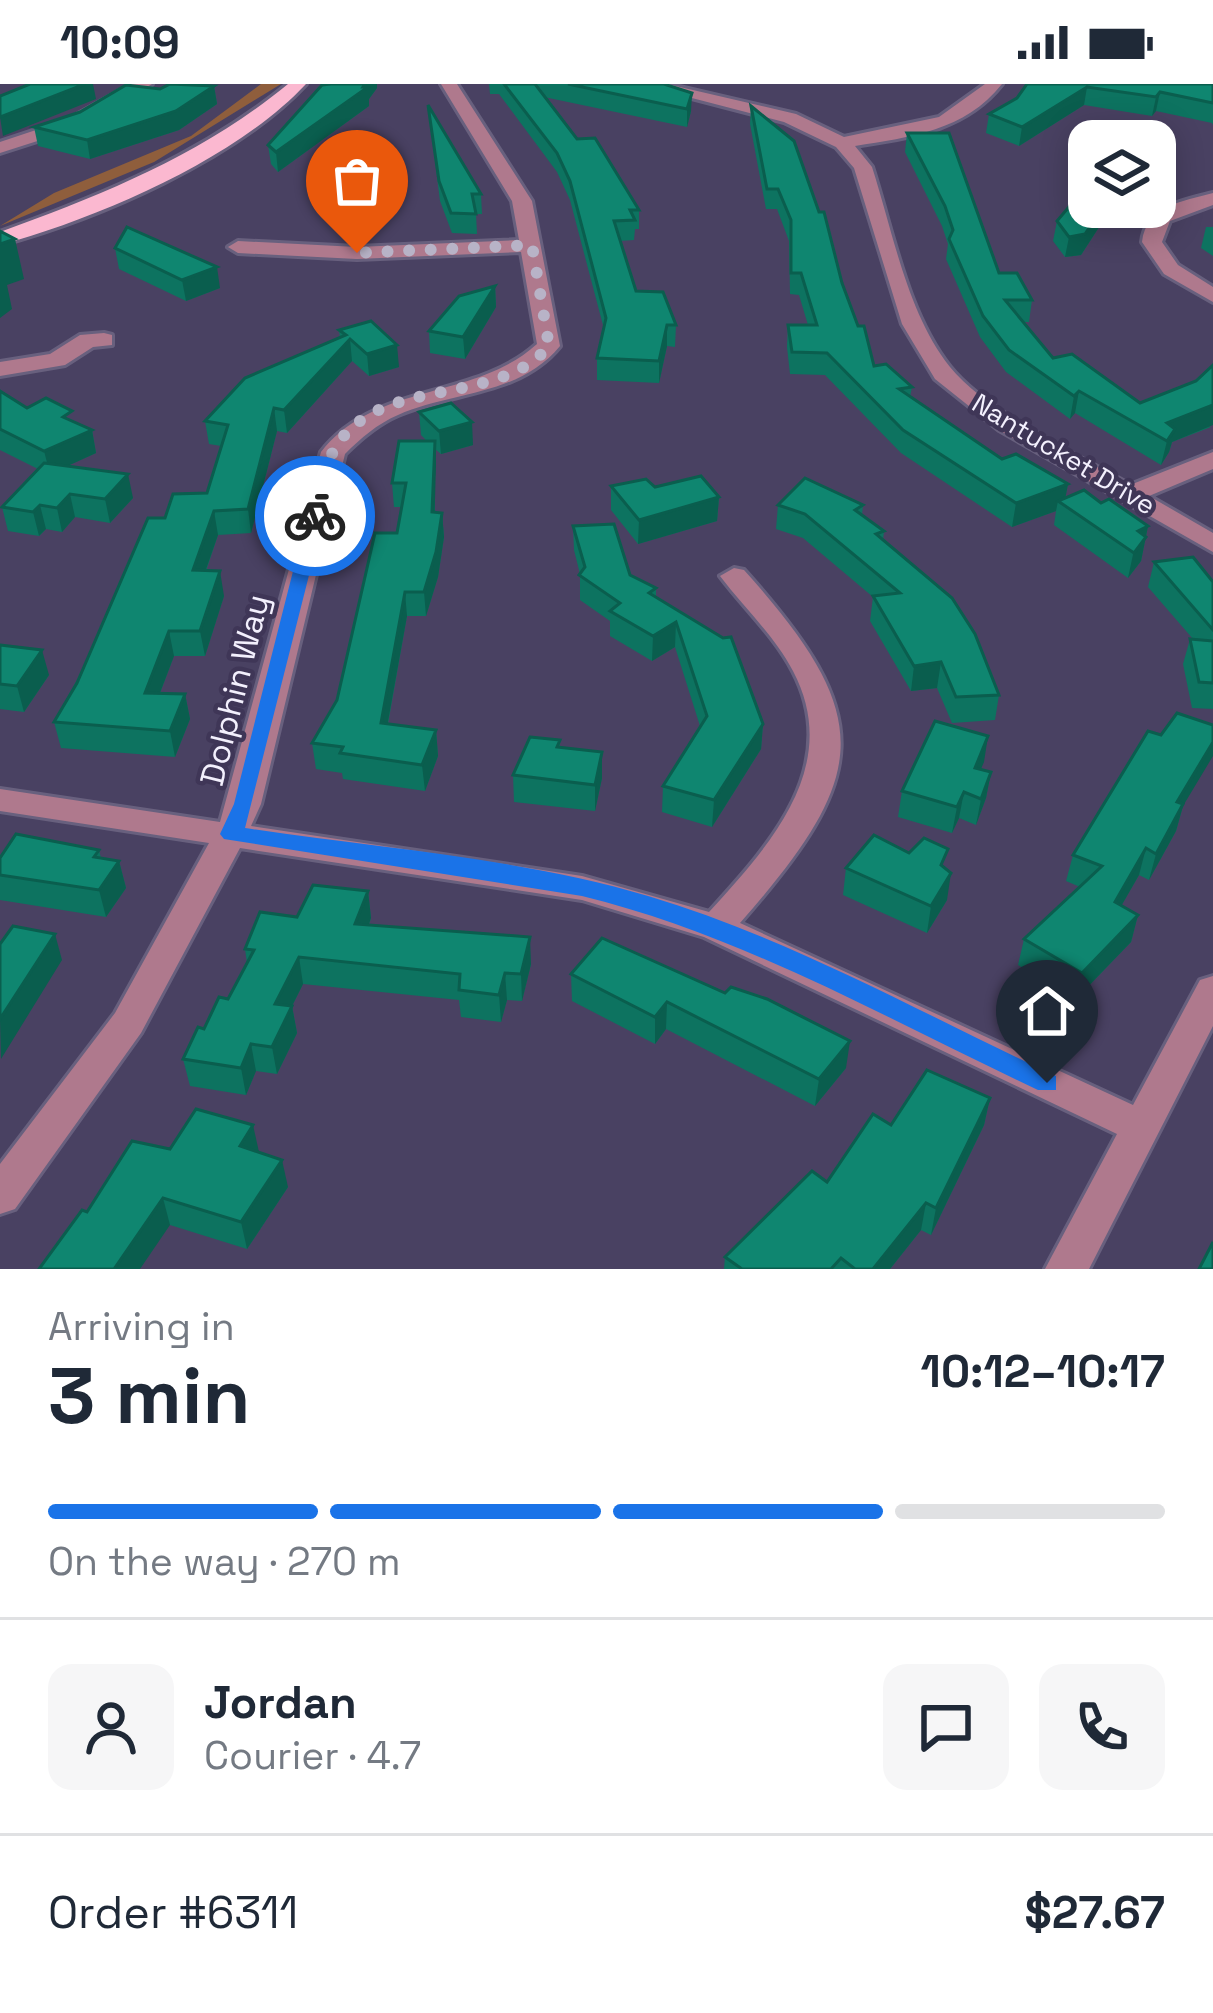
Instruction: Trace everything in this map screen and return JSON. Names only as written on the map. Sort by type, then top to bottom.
[{"type":"main road","points":[[0,239],[166,172],[244,126],[298,84]]},
{"type":"street","points":[[0,148],[64,128],[144,84]]},
{"type":"street","name":"Dolphin Way","points":[[0,1196],[128,1023],[231,834],[244,804],[333,452],[351,430],[379,412],[411,398],[514,375],[536,362],[549,346],[532,245],[514,181],[449,84]]},
{"type":"street","points":[[646,84],[790,118],[842,143],[933,125],[980,101],[994,84]]},
{"type":"street","name":"Nantucket Drive","points":[[842,143],[863,166],[913,324],[944,374],[1008,424],[1213,544]]},
{"type":"street","points":[[1213,199],[1166,214],[1152,226],[1148,240],[1153,255],[1170,272],[1213,296]]},
{"type":"street","points":[[238,247],[357,253],[532,245]]},
{"type":"street","points":[[0,369],[58,360],[88,340],[104,340]]},
{"type":"street","points":[[1131,494],[1213,460]]},
{"type":"street","points":[[716,927],[797,832],[824,781],[830,728],[816,678],[769,611],[734,576]]},
{"type":"street","points":[[0,800],[582,888],[716,927],[1141,1127]]},
{"type":"street","points":[[1066,1269],[1213,990]]},
{"type":"shaded area","points":[[261,84],[281,84],[154,162],[0,226],[54,193],[191,136]]},
{"type":"building","points":[[30,84],[85,84],[0,117],[0,96]]},
{"type":"building","points":[[170,84],[214,86],[176,111],[87,140],[34,127],[80,112],[126,85],[160,89]]},
{"type":"building","points":[[504,84],[535,84],[577,139],[595,138],[639,210],[630,210],[635,220],[614,221],[636,291],[663,292],[676,325],[667,325],[659,361],[597,358],[606,318],[570,181],[557,153]]},
{"type":"building","points":[[568,84],[664,84],[692,93],[687,109]]},
{"type":"building","points":[[1027,84],[1213,84],[1213,103],[1160,92],[1156,97],[1087,87],[1022,127],[989,114],[1017,98]]},
{"type":"building","points":[[322,85],[368,87],[276,152],[268,145]]},
{"type":"building","points":[[428,105],[481,194],[472,194],[476,214],[451,213],[439,181]]},
{"type":"building","points":[[751,106],[794,141],[819,212],[824,212],[842,283],[858,326],[864,326],[874,366],[886,364],[912,387],[899,389],[1002,459],[1016,454],[1068,484],[1016,503],[903,430],[827,353],[792,352],[788,325],[817,325],[801,273],[791,273],[791,220],[778,189],[767,189]]},
{"type":"building","points":[[907,133],[949,133],[999,273],[1017,273],[1032,300],[1005,300],[1053,358],[1072,354],[1140,403],[1196,381],[1213,365],[1213,405],[1167,423],[1175,429],[1167,441],[1079,391],[1074,396],[1009,350],[983,316],[949,239],[953,230],[945,206]]},
{"type":"building","points":[[1068,208],[1068,228],[1089,228],[1085,234],[1069,237],[1057,221]]},
{"type":"building","points":[[127,227],[217,267],[182,280],[115,248]]},
{"type":"building","points":[[0,231],[15,239],[0,244]]},
{"type":"building","points":[[495,286],[463,337],[429,331],[459,296]]},
{"type":"building","points":[[371,321],[397,345],[367,354],[350,339],[284,410],[274,408],[248,509],[214,511],[193,570],[220,571],[200,631],[169,631],[145,693],[185,694],[170,731],[54,722],[77,683],[148,518],[165,518],[173,494],[207,493],[228,425],[205,421],[245,378],[346,335],[339,330]]},
{"type":"building","points":[[0,391],[27,408],[46,398],[72,411],[63,417],[92,430],[44,451],[0,429]]},
{"type":"building","points":[[451,403],[472,422],[439,431],[419,412]]},
{"type":"building","points":[[399,441],[435,441],[432,512],[442,513],[424,592],[405,592],[381,723],[436,730],[422,765],[340,753],[343,747],[312,743],[337,700],[375,533],[397,533],[406,483],[392,483]]},
{"type":"building","points":[[44,463],[128,474],[105,499],[70,494],[57,508],[40,505],[33,512],[2,507]]},
{"type":"building","points":[[701,476],[719,497],[639,520],[611,486],[646,479],[655,487]]},
{"type":"building","points":[[805,478],[863,505],[855,510],[884,531],[876,534],[952,598],[975,634],[999,695],[956,697],[941,662],[914,666],[873,596],[900,593],[805,514],[778,505]]},
{"type":"building","points":[[1084,490],[1101,503],[1109,499],[1148,526],[1138,531],[1146,537],[1134,553],[1058,501]]},
{"type":"building","points":[[614,524],[630,575],[656,588],[649,593],[723,638],[731,637],[763,724],[714,800],[663,786],[707,716],[676,622],[653,636],[610,611],[620,603],[579,575],[585,567],[573,526]]},
{"type":"building","points":[[1193,557],[1213,582],[1213,630],[1154,562]]},
{"type":"building","points":[[1190,639],[1213,641],[1213,683],[1199,682]]},
{"type":"building","points":[[0,645],[42,650],[17,686],[0,684]]},
{"type":"building","points":[[1177,713],[1213,725],[1213,742],[1177,802],[1183,804],[1156,854],[1146,848],[1115,902],[1138,915],[1082,973],[1024,939],[1102,866],[1073,855],[1148,731],[1161,735]]},
{"type":"building","points":[[935,721],[988,736],[975,768],[991,772],[981,799],[964,792],[957,807],[902,791]]},
{"type":"building","points":[[530,737],[560,740],[557,747],[602,752],[595,785],[513,775]]},
{"type":"building","points":[[16,834],[99,850],[94,857],[119,861],[99,890],[0,875],[0,858]]},
{"type":"building","points":[[874,835],[909,853],[924,838],[948,849],[941,865],[951,873],[931,906],[846,868]]},
{"type":"building","points":[[313,885],[368,891],[355,924],[530,937],[521,974],[505,973],[499,995],[459,990],[460,974],[299,957],[275,1004],[292,1006],[272,1047],[251,1044],[241,1068],[183,1059],[219,997],[228,999],[254,950],[245,949],[260,912],[297,917]]},
{"type":"building","points":[[13,926],[55,934],[0,1019],[0,944]]},
{"type":"building","points":[[602,938],[725,993],[731,987],[767,999],[850,1041],[819,1079],[667,1002],[655,1017],[571,974]]},
{"type":"building","points":[[927,1070],[990,1098],[936,1208],[926,1203],[873,1269],[855,1269],[841,1258],[831,1269],[742,1269],[725,1257],[812,1171],[827,1182],[873,1114],[891,1125]]},
{"type":"building","points":[[196,1109],[253,1125],[240,1146],[282,1160],[241,1222],[163,1198],[114,1269],[39,1269],[82,1210],[87,1212],[132,1141],[170,1149]]},
{"type":"building","points":[[1213,1242],[1213,1269],[1199,1269]]},
{"type":"way so far","points":[[315,516],[333,452],[351,430],[411,398],[514,375],[536,362],[549,346],[532,245],[357,253]]},
{"type":"route","points":[[315,516],[244,804],[231,834],[582,888],[643,902],[716,927],[1047,1083]]}]
